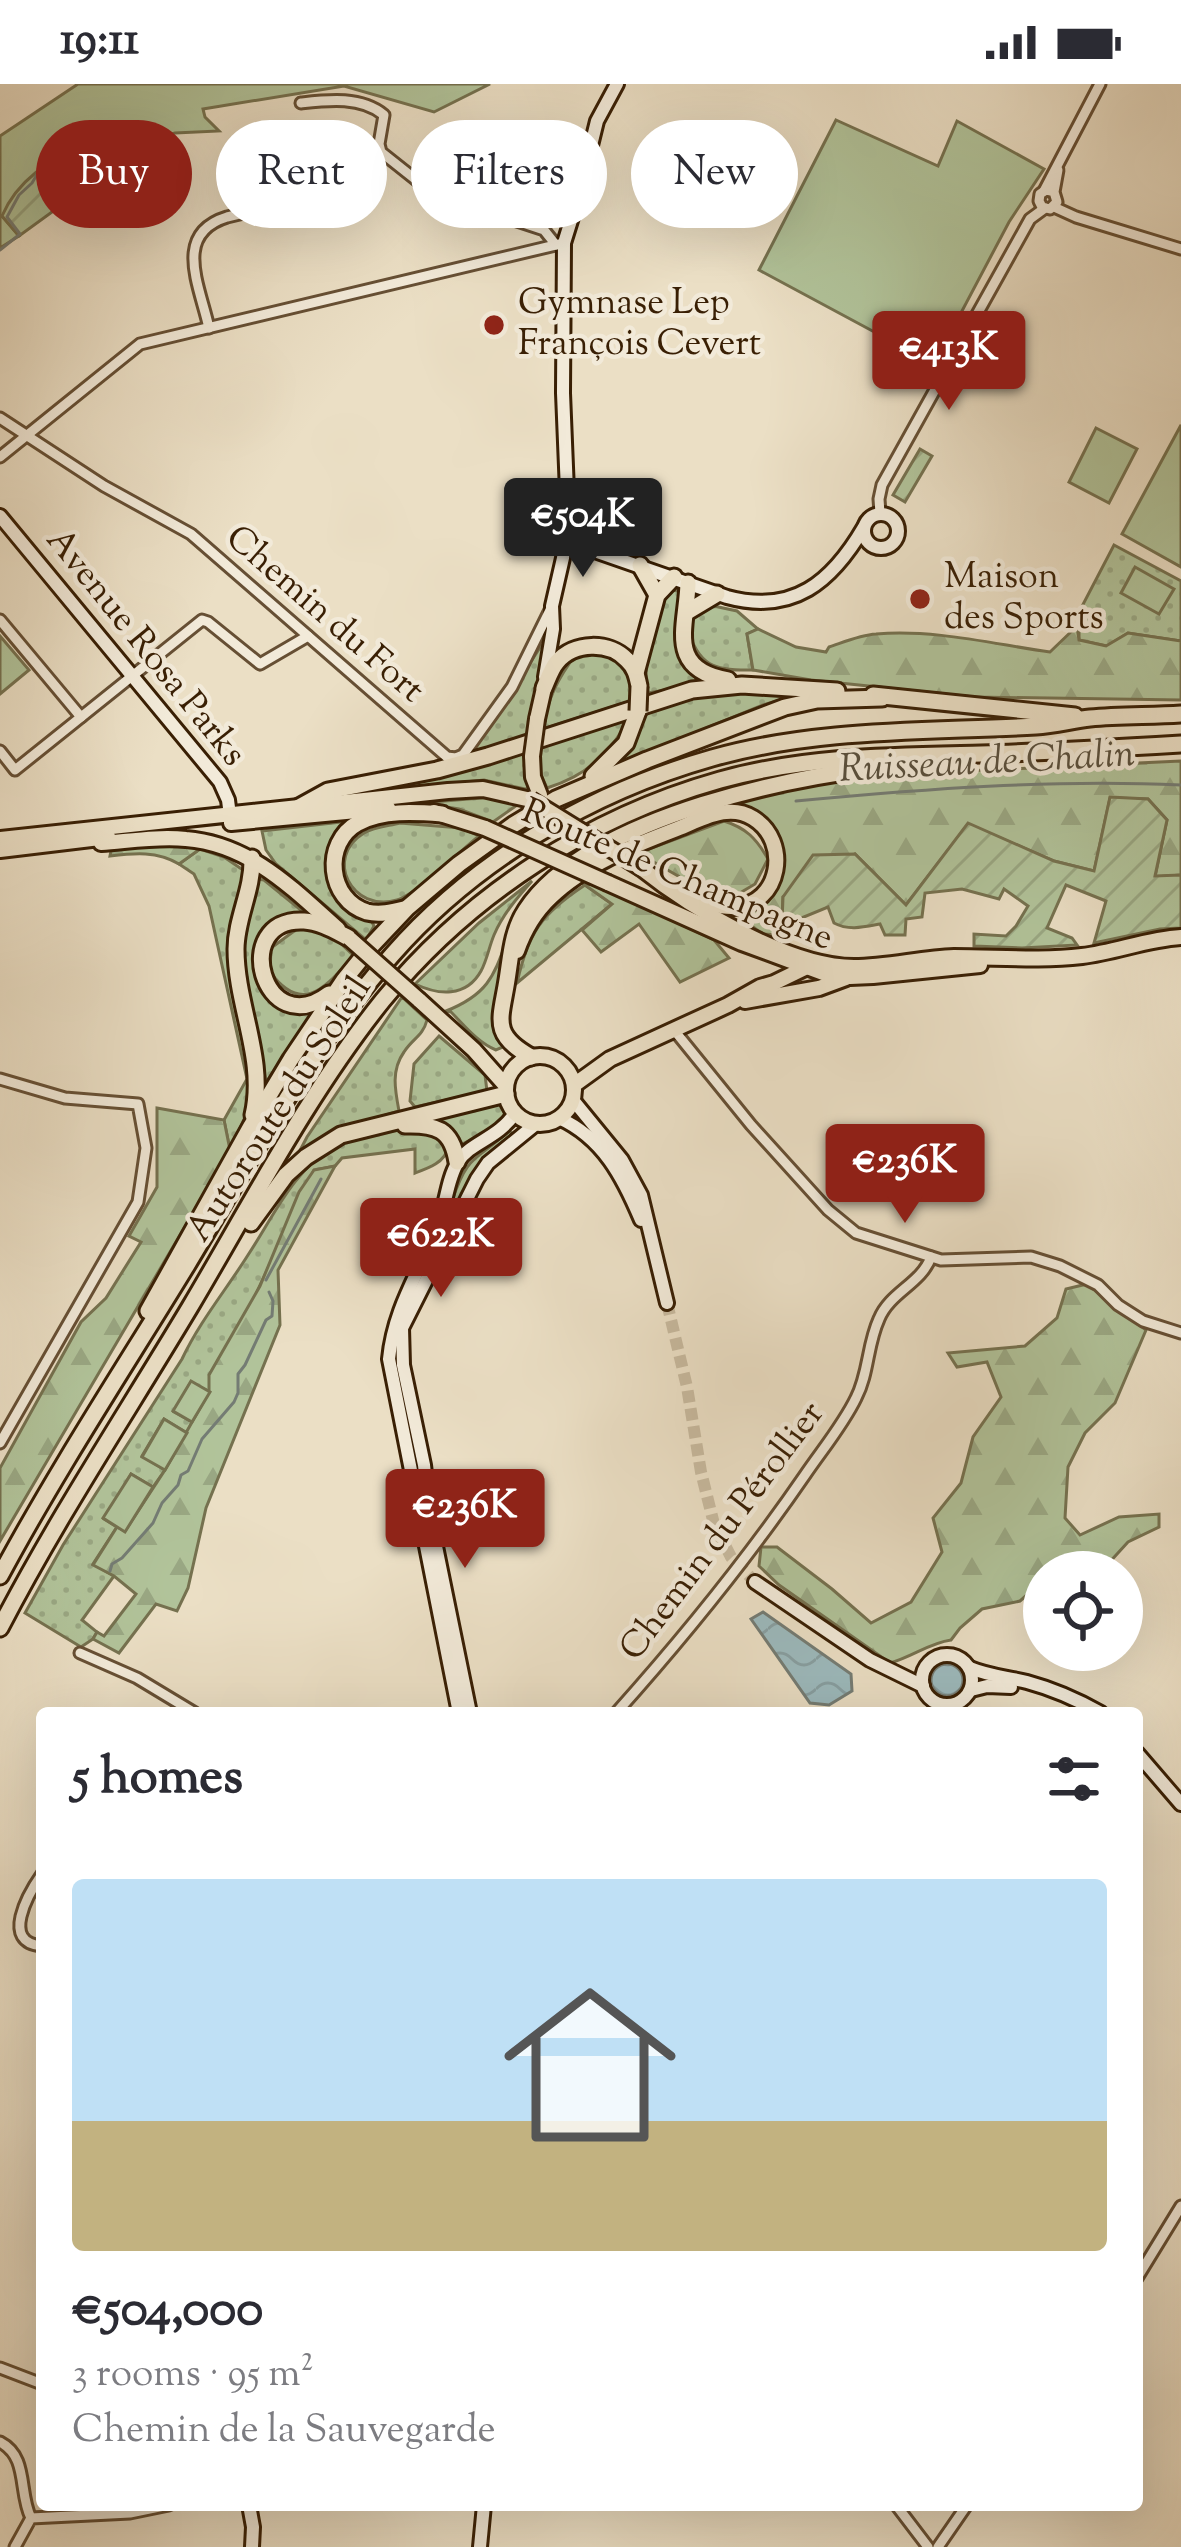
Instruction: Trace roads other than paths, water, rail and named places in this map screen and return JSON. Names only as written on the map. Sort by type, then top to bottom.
[{"type":"highway","points":[[575,790],[620,750],[638,711],[637,680],[657,595],[640,565]]},
{"type":"highway","points":[[657,595],[681,580],[687,612],[683,647],[702,671],[722,680],[882,698]]},
{"type":"highway","points":[[687,612],[717,593]]},
{"type":"highway","points":[[544,688],[560,658],[584,647],[614,651],[628,660],[637,680]]},
{"type":"highway","points":[[299,807],[328,791],[463,763],[682,692],[772,686]]},
{"type":"highway","points":[[144,1335],[149,1306],[291,1059],[344,980],[407,908],[487,842],[575,790],[785,707],[817,700],[882,698],[1090,718]]},
{"type":"highway","name":"Autoroute du Soleil","points":[[0,1576],[346,1011],[394,951],[470,881],[586,807],[676,769],[758,746],[848,734],[1043,726],[1090,718],[1181,714]]},
{"type":"highway","name":"Autoroute du Soleil","points":[[0,1628],[320,1090],[382,1002],[452,927],[530,867],[628,813],[738,775],[795,764],[1181,744]]},
{"type":"highway","points":[[531,1057],[512,1045],[499,1017],[516,928],[550,881],[582,859],[688,809],[746,793],[841,772],[943,764],[987,754]]},
{"type":"highway","points":[[407,908],[380,914],[351,903],[336,881],[336,850],[345,833],[363,820],[398,813],[442,814]]},
{"type":"highway","points":[[251,1126],[258,1077],[236,950],[253,877],[252,858]]},
{"type":"highway","points":[[344,980],[316,1003],[291,1004],[266,985],[261,956],[270,936],[292,922],[316,923],[349,938]]},
{"type":"highway","points":[[168,1344],[286,1175],[330,1141],[506,1090]]},
{"type":"highway","points":[[378,1126],[430,1125],[452,1142],[458,1162]]},
{"type":"main road","points":[[540,801],[532,757],[544,688]]},
{"type":"main road","name":"Route de Champagne","points":[[231,819],[299,807],[483,789],[540,801],[683,899],[783,950],[856,967],[953,957],[1036,959]]},
{"type":"main road","name":"Route de Champagne","points":[[231,819],[390,808],[442,814],[485,828],[803,968],[850,977],[1089,956],[1181,937]]},
{"type":"main road","points":[[508,979],[523,936],[549,899],[594,867],[652,839],[718,813],[740,813],[770,834],[778,864],[766,891],[735,908],[707,902],[641,868]]},
{"type":"main road","points":[[0,839],[231,819]]},
{"type":"main road","points":[[84,842],[231,819]]},
{"type":"main road","points":[[0,850],[183,838],[252,858],[474,1049],[506,1090],[515,1113],[537,1124],[559,1118],[571,1085],[610,1060],[803,968],[836,964]]},
{"type":"main road","points":[[742,943],[766,960],[769,974],[760,987]]},
{"type":"main road","points":[[728,1005],[832,985],[850,977]]},
{"type":"main road","points":[[506,1090],[514,1068],[531,1057],[551,1058],[571,1085]]},
{"type":"street","points":[[544,688],[568,516],[560,244],[578,198],[597,122],[617,84]]},
{"type":"street","points":[[880,513],[882,485],[1030,219],[1051,199],[1059,165],[1100,84]]},
{"type":"street","points":[[301,103],[332,100],[377,109],[384,115],[382,152],[420,183],[457,201],[544,230],[560,244]]},
{"type":"street","points":[[1051,199],[1076,217],[1181,249]]},
{"type":"street","points":[[209,328],[193,254],[198,233],[216,222]]},
{"type":"street","points":[[0,457],[140,344],[560,244]]},
{"type":"street","name":"Chemin du Fort","points":[[0,418],[104,486],[191,533],[447,757],[463,755],[512,687],[553,606]]},
{"type":"street","points":[[847,556],[868,519],[880,513]]},
{"type":"street","points":[[566,541],[752,602],[788,598],[814,587],[861,547],[885,548],[893,543],[898,534],[895,521],[880,513]]},
{"type":"street","name":"Avenue Rosa Parks","points":[[0,516],[220,782],[231,819]]},
{"type":"street","points":[[568,516],[580,536],[640,565]]},
{"type":"street","points":[[864,527],[871,545]]},
{"type":"street","points":[[0,620],[81,717]]},
{"type":"street","points":[[0,751],[15,770],[202,620],[260,664],[308,636]]},
{"type":"street","points":[[674,1030],[751,1125],[841,1223],[869,1239],[940,1259],[1030,1257],[1098,1286],[1143,1321],[1181,1334]]},
{"type":"street","points":[[0,1079],[65,1098],[138,1104],[146,1148],[138,1202],[0,1443]]},
{"type":"street","points":[[571,1085],[641,1195],[667,1304]]},
{"type":"street","points":[[458,1707],[389,1371],[392,1332],[437,1228],[458,1162],[498,1133],[515,1113]]},
{"type":"street","points":[[559,1118],[592,1138],[616,1168],[653,1248]]},
{"type":"street","points":[[469,1707],[403,1365],[404,1322],[488,1163],[537,1124]]},
{"type":"street","name":"Chemin du Pérollier","points":[[621,1707],[783,1508],[853,1405],[868,1370],[878,1320],[895,1296],[925,1271],[931,1257]]},
{"type":"street","points":[[400,1421],[418,1438]]},
{"type":"street","points":[[755,1582],[870,1660],[922,1686],[933,1701],[961,1702],[971,1690],[970,1667]]},
{"type":"street","points":[[80,1653],[185,1707]]},
{"type":"street","points":[[891,1671],[925,1667],[949,1654],[991,1676],[1059,1692],[1089,1707]]},
{"type":"street","points":[[922,1686],[925,1667]]},
{"type":"street","points":[[971,1690],[998,1686],[1033,1691],[1069,1707]]},
{"type":"street","points":[[1143,1750],[1178,1800]]},
{"type":"street","points":[[1143,1760],[1178,1800]]},
{"type":"street","points":[[36,1883],[16,1922],[21,1937],[36,1946]]},
{"type":"street","points":[[1143,2268],[1181,2206]]},
{"type":"street","points":[[0,2368],[36,2382]]},
{"type":"street","points":[[0,2442],[20,2461],[31,2518]]},
{"type":"street","points":[[31,2518],[136,2511]]},
{"type":"street","points":[[250,2511],[252,2547]]},
{"type":"street","points":[[480,2547],[483,2511]]},
{"type":"street","points":[[901,2511],[928,2547]]},
{"type":"street","points":[[938,2547],[963,2511]]},
{"type":"street","points":[[15,2547],[31,2518]]},
{"type":"water","points":[[763,1612],[851,1674],[852,1691],[829,1705],[810,1703],[751,1619]]},
{"type":"water","points":[[947,1664],[959,1668],[963,1680],[959,1692],[947,1696],[935,1692],[931,1680],[935,1668]]},
{"type":"waterway","points":[[0,250],[20,234],[7,217],[36,176]]},
{"type":"waterway","name":"Ruisseau de Chalin","points":[[796,801],[988,786],[1181,785]]},
{"type":"waterway","name":"Ruisseau de Chalin","points":[[266,1280],[321,1179]]},
{"type":"waterway","name":"Ruisseau de Chalin","points":[[110,1571],[153,1523],[162,1503],[188,1471],[202,1439],[234,1402],[238,1374],[272,1316],[269,1292]]},
{"type":"tunnel","points":[[667,1303],[714,1524],[731,1557],[755,1582]]},
{"type":"place","name":"Gymnase Lep François Cevert","points":[[494,325]]},
{"type":"place","name":"Maison des Sports","points":[[920,599]]}]
